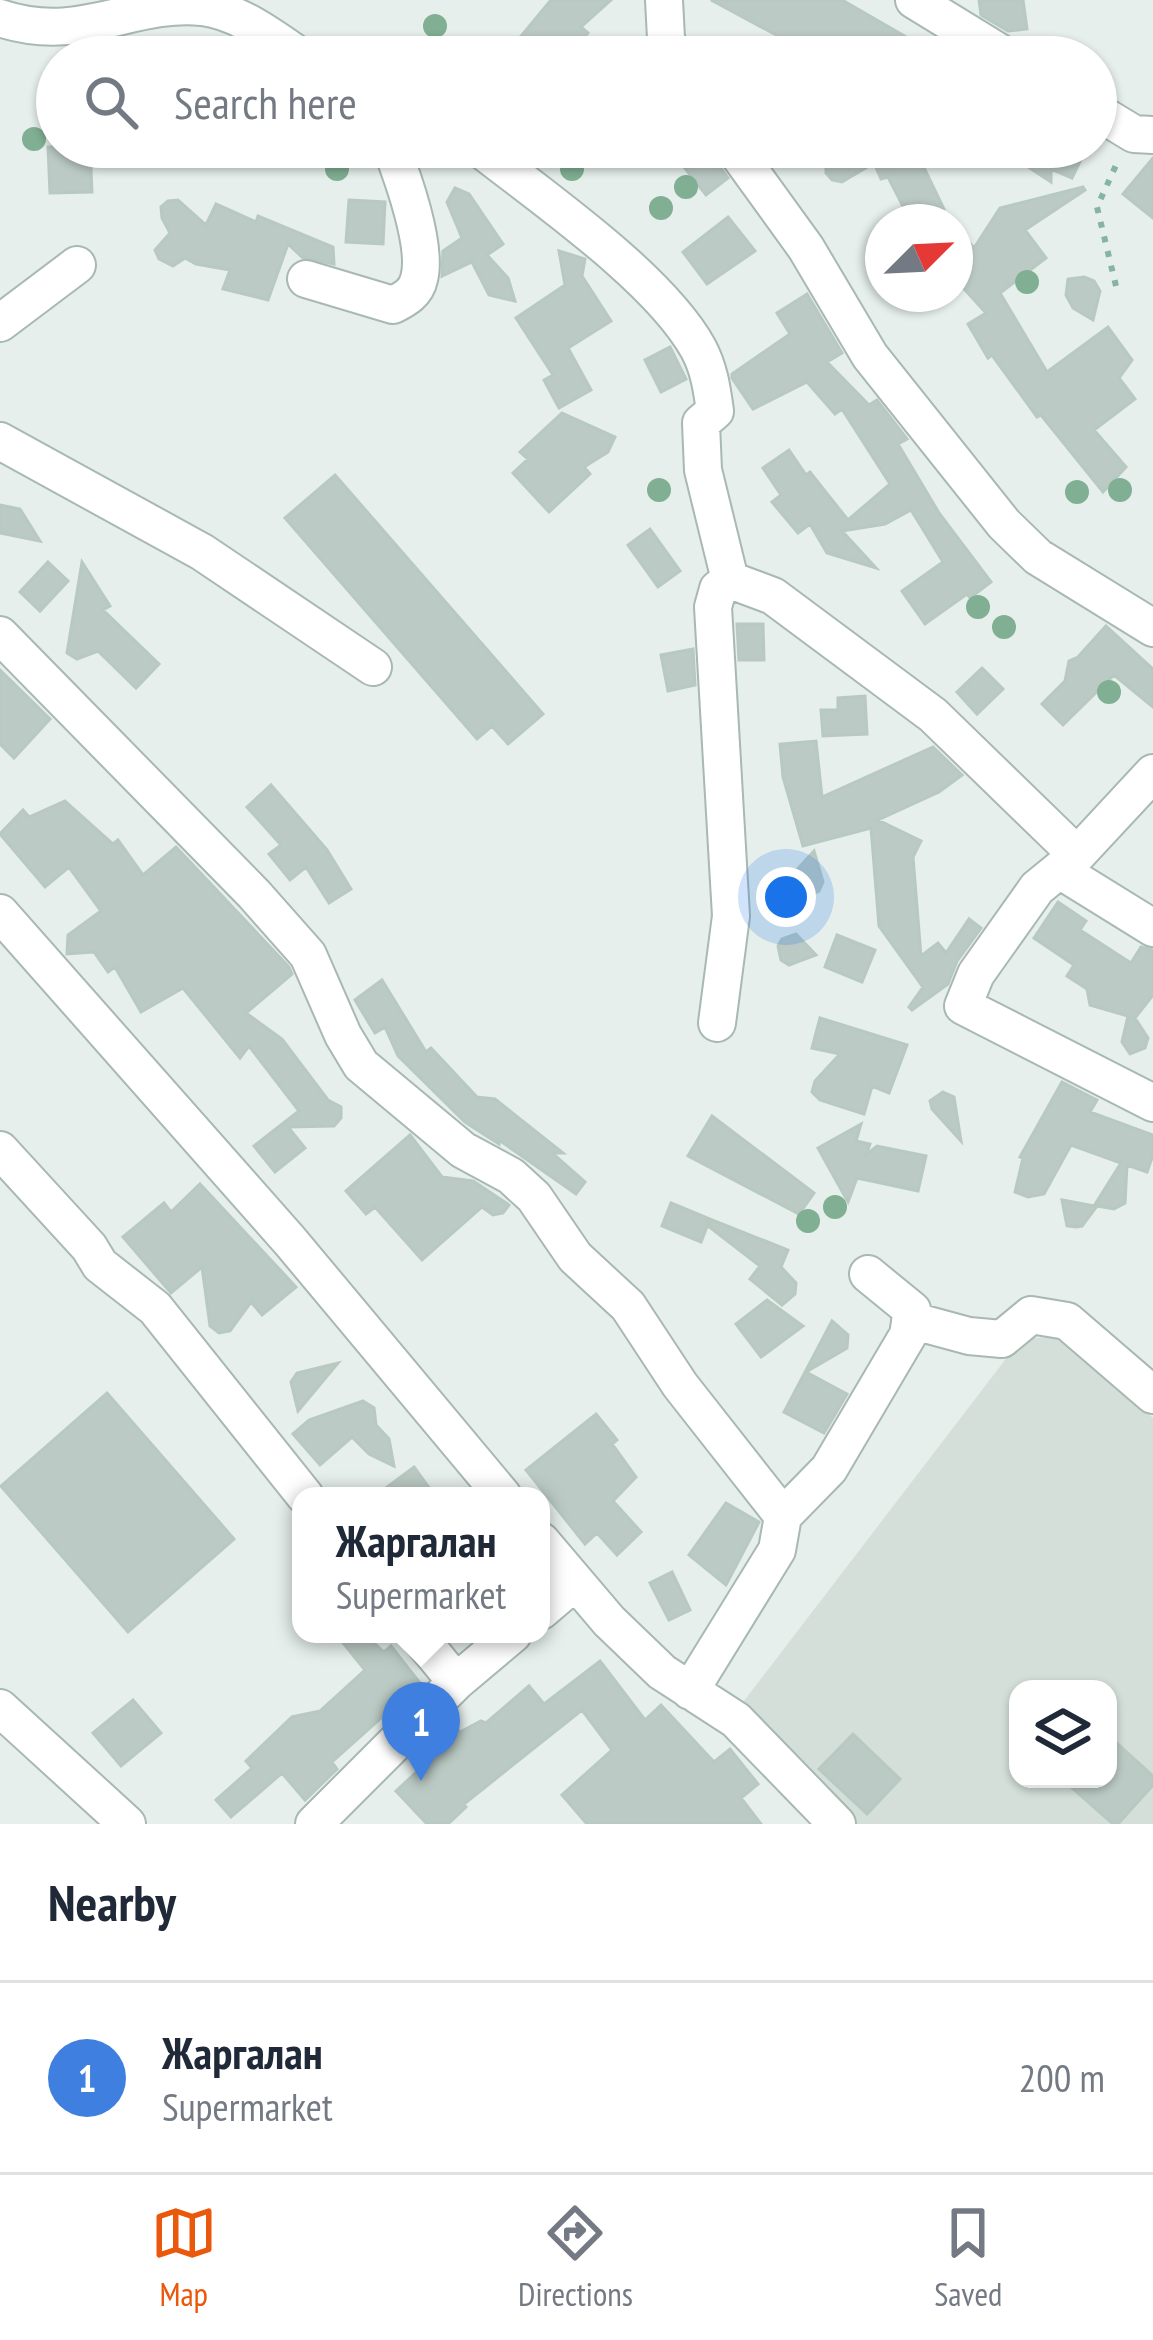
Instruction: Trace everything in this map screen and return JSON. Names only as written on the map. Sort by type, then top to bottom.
[{"type":"street","points":[[664,0],[666,36]]},
{"type":"street","points":[[914,0],[973,36]]},
{"type":"street","points":[[0,18],[78,28],[179,6],[206,8],[251,24],[269,36]]},
{"type":"street","points":[[1117,122],[1144,135]]},
{"type":"street","points":[[307,279],[393,305],[411,295],[420,277],[413,206],[399,168]]},
{"type":"street","points":[[504,168],[643,281],[673,311],[699,349],[711,377],[715,411],[701,423],[703,470],[730,580]]},
{"type":"street","points":[[748,168],[806,248],[870,356],[1004,524],[1037,556],[1153,628]]},
{"type":"street","points":[[0,323],[77,265]]},
{"type":"street","points":[[0,441],[202,552],[373,667]]},
{"type":"street","points":[[730,580],[773,596],[933,715],[1072,850],[1068,864]]},
{"type":"street","points":[[717,1023],[731,916],[713,608],[718,589],[730,580]]},
{"type":"street","points":[[0,635],[308,955],[361,1065],[464,1150],[511,1176],[534,1198],[575,1257],[628,1306],[680,1385],[783,1516]]},
{"type":"street","points":[[1153,773],[1068,864],[1037,888],[976,974],[963,1006],[1153,1103]]},
{"type":"street","points":[[1068,864],[1153,928]]},
{"type":"street","points":[[0,913],[290,1241],[495,1487]]},
{"type":"street","points":[[0,1150],[100,1265],[155,1308],[297,1487]]},
{"type":"street","points":[[690,1691],[777,1550],[783,1516],[829,1469],[908,1336],[912,1310],[868,1274]]},
{"type":"street","points":[[910,1320],[969,1336],[1002,1339],[1031,1315],[1067,1321],[1153,1395]]},
{"type":"street","points":[[550,1552],[662,1672],[736,1720],[837,1824]]},
{"type":"street","points":[[550,1603],[575,1582]]},
{"type":"street","points":[[424,1643],[456,1682]]},
{"type":"street","points":[[314,1824],[456,1682],[502,1643]]},
{"type":"street","points":[[0,1708],[127,1824]]},
{"type":"path","points":[[1116,286],[1097,207],[1144,135]]},
{"type":"shaded area","points":[[1063,1336],[1153,1418],[1153,1824],[849,1824],[748,1721],[744,1701],[1021,1339]]},
{"type":"building","points":[[551,0],[611,0],[581,27],[586,36],[521,36]]},
{"type":"building","points":[[711,0],[842,0],[905,36],[778,36]]},
{"type":"building","points":[[979,0],[1023,0],[1027,29],[1008,31],[981,15]]},
{"type":"building","points":[[1153,158],[1153,218],[1123,194]]},
{"type":"building","points":[[49,168],[91,168],[92,192],[50,193]]},
{"type":"building","points":[[685,168],[721,168],[728,178],[706,195]]},
{"type":"building","points":[[826,168],[866,168],[842,182],[832,180]]},
{"type":"building","points":[[876,168],[924,168],[942,204],[902,204],[888,177],[881,179]]},
{"type":"building","points":[[1030,168],[1077,168],[1072,178],[1051,169],[1051,182]]},
{"type":"building","points":[[455,188],[469,194],[503,244],[487,255],[508,278],[515,301],[489,295],[472,262],[442,276],[443,251],[462,238],[447,202]]},
{"type":"building","points":[[1085,190],[1025,230],[1046,258],[1000,293],[1047,372],[1108,327],[1132,360],[1119,378],[1135,399],[1094,430],[1126,467],[1103,492],[1041,415],[1037,417],[992,355],[988,358],[968,324],[986,313],[973,299],[973,247],[1000,208]]},
{"type":"building","points":[[178,200],[206,225],[216,204],[256,222],[258,216],[333,247],[334,264],[302,257],[288,244],[268,300],[223,289],[230,270],[185,258],[173,266],[159,259],[155,250],[170,233],[161,207]]},
{"type":"building","points":[[349,200],[385,202],[383,244],[346,242]]},
{"type":"building","points":[[728,217],[755,251],[707,284],[683,252]]},
{"type":"building","points":[[559,251],[585,259],[582,276],[611,321],[568,348],[591,390],[559,408],[544,380],[553,375],[516,318],[565,285]]},
{"type":"building","points":[[1084,277],[1100,291],[1093,320],[1073,308],[1066,295],[1068,279]]},
{"type":"building","points":[[807,294],[842,353],[827,362],[869,405],[877,400],[907,439],[898,444],[939,513],[991,582],[925,624],[902,591],[943,562],[911,510],[885,524],[842,531],[876,568],[827,553],[810,524],[798,533],[772,502],[781,495],[763,468],[789,450],[848,520],[890,484],[842,409],[835,414],[807,382],[753,409],[732,378],[790,334],[777,313]]},
{"type":"building","points":[[670,347],[686,379],[661,392],[645,360]]},
{"type":"building","points":[[562,413],[615,437],[608,452],[584,467],[590,474],[549,512],[513,473],[528,459],[520,452]]},
{"type":"building","points":[[335,475],[543,714],[508,744],[492,726],[477,739],[285,518]]},
{"type":"building","points":[[0,505],[20,509],[40,541],[0,533]]},
{"type":"building","points":[[650,529],[680,571],[658,587],[628,545]]},
{"type":"building","points":[[48,562],[68,581],[40,611],[20,592]]},
{"type":"building","points":[[82,562],[110,606],[103,610],[159,664],[136,688],[98,651],[77,659],[67,653]]},
{"type":"building","points":[[737,624],[763,624],[764,660],[739,660]]},
{"type":"building","points":[[1106,626],[1153,669],[1153,707],[1114,675],[1063,725],[1042,704],[1065,681],[1069,661]]},
{"type":"building","points":[[693,649],[695,685],[668,691],[661,655]]},
{"type":"building","points":[[982,668],[1003,689],[977,714],[957,692]]},
{"type":"building","points":[[0,670],[50,719],[14,758],[0,744]]},
{"type":"building","points":[[865,696],[867,734],[823,736],[821,710],[838,710],[838,698]]},
{"type":"building","points":[[816,741],[822,797],[933,747],[962,775],[939,792],[878,820],[921,841],[913,857],[921,956],[938,943],[946,953],[969,919],[981,928],[957,961],[948,984],[912,1010],[909,1007],[923,987],[879,926],[871,828],[803,846],[783,777],[780,744]]},
{"type":"building","points":[[271,785],[327,850],[351,889],[329,903],[306,867],[290,880],[269,854],[281,845],[247,807]]},
{"type":"building","points":[[65,801],[113,844],[118,840],[143,875],[176,847],[289,967],[292,974],[246,1013],[282,1039],[328,1100],[341,1107],[341,1118],[334,1126],[288,1127],[305,1148],[275,1172],[254,1146],[299,1111],[249,1046],[240,1058],[183,988],[141,1012],[115,967],[108,972],[94,952],[67,954],[68,935],[101,911],[69,867],[45,887],[0,834],[23,810],[29,817]]},
{"type":"building","points":[[814,851],[823,882],[819,891],[803,898],[792,885],[792,875]]},
{"type":"building","points":[[1058,902],[1086,921],[1080,930],[1131,963],[1141,947],[1153,950],[1153,995],[1135,1018],[1148,1038],[1145,1048],[1130,1054],[1122,1042],[1128,1016],[1090,1005],[1087,989],[1067,976],[1074,965],[1034,938]]},
{"type":"building","points":[[796,934],[816,955],[789,965],[781,960],[778,946],[782,939]]},
{"type":"building","points":[[837,935],[875,950],[862,982],[825,967]]},
{"type":"building","points":[[382,980],[426,1052],[431,1048],[477,1097],[495,1099],[563,1153],[552,1153],[585,1182],[576,1194],[465,1122],[398,1056],[385,1027],[375,1033],[355,1000]]},
{"type":"building","points":[[820,1018],[907,1045],[889,1093],[872,1086],[864,1114],[820,1100],[812,1092],[815,1081],[840,1054],[812,1048]]},
{"type":"building","points":[[1062,1082],[1097,1100],[1090,1112],[1153,1135],[1147,1172],[1127,1165],[1125,1203],[1114,1209],[1097,1206],[1076,1227],[1067,1226],[1062,1200],[1094,1206],[1121,1163],[1071,1145],[1044,1194],[1028,1197],[1015,1192],[1020,1157]]},
{"type":"building","points":[[943,1092],[954,1097],[961,1141],[932,1109],[930,1101]]},
{"type":"building","points":[[712,1116],[814,1193],[799,1214],[688,1156]]},
{"type":"building","points":[[861,1124],[856,1141],[870,1144],[866,1155],[877,1146],[926,1156],[918,1191],[857,1178],[848,1202],[818,1148]]},
{"type":"building","points":[[410,1135],[442,1177],[473,1181],[509,1205],[503,1213],[493,1215],[482,1207],[422,1260],[375,1207],[366,1214],[346,1191]]},
{"type":"building","points":[[200,1184],[296,1287],[262,1315],[251,1302],[230,1331],[219,1333],[210,1326],[202,1267],[171,1293],[123,1237],[164,1203],[171,1212]]},
{"type":"building","points":[[671,1203],[710,1219],[701,1242],[662,1226]]},
{"type":"building","points":[[712,1220],[788,1250],[781,1267],[796,1283],[795,1294],[782,1305],[750,1279],[760,1266],[708,1226]]},
{"type":"building","points":[[767,1300],[803,1326],[761,1357],[736,1324]]},
{"type":"building","points":[[832,1321],[848,1335],[847,1348],[806,1372],[847,1394],[824,1433],[784,1412]]},
{"type":"building","points":[[338,1363],[298,1411],[291,1382],[297,1373]]},
{"type":"building","points":[[107,1393],[234,1539],[128,1632],[1,1486]]},
{"type":"building","points":[[363,1401],[374,1408],[376,1425],[389,1439],[394,1466],[369,1454],[352,1437],[320,1465],[293,1434],[309,1420]]},
{"type":"building","points":[[596,1414],[617,1440],[612,1444],[636,1477],[613,1501],[641,1532],[617,1555],[597,1533],[585,1544],[550,1500],[550,1487],[540,1487],[526,1470]]},
{"type":"building","points":[[414,1467],[428,1487],[387,1487]]},
{"type":"building","points":[[726,1503],[759,1522],[726,1585],[689,1555]]},
{"type":"building","points":[[672,1572],[690,1610],[669,1620],[650,1583]]},
{"type":"building","points":[[343,1643],[374,1643],[384,1652],[391,1646],[420,1683],[332,1762],[337,1769],[305,1800],[282,1773],[231,1817],[216,1800],[252,1768],[246,1761],[292,1717],[320,1711],[365,1670]]},
{"type":"building","points":[[600,1661],[645,1720],[661,1705],[714,1762],[730,1749],[758,1784],[741,1798],[761,1824],[587,1824],[562,1795],[612,1750],[582,1710],[464,1804],[448,1824],[427,1824],[396,1791],[436,1754],[453,1727],[460,1732],[486,1723],[529,1686],[544,1704]]},
{"type":"building","points":[[133,1700],[161,1733],[121,1766],[93,1733]]},
{"type":"building","points":[[853,1734],[900,1779],[867,1814],[819,1769]]},
{"type":"building","points":[[1117,1743],[1153,1776],[1153,1785],[1113,1824],[1072,1788],[1117,1788]]},
{"type":"place","name":"Жаргалан","points":[[421,1781]]}]
